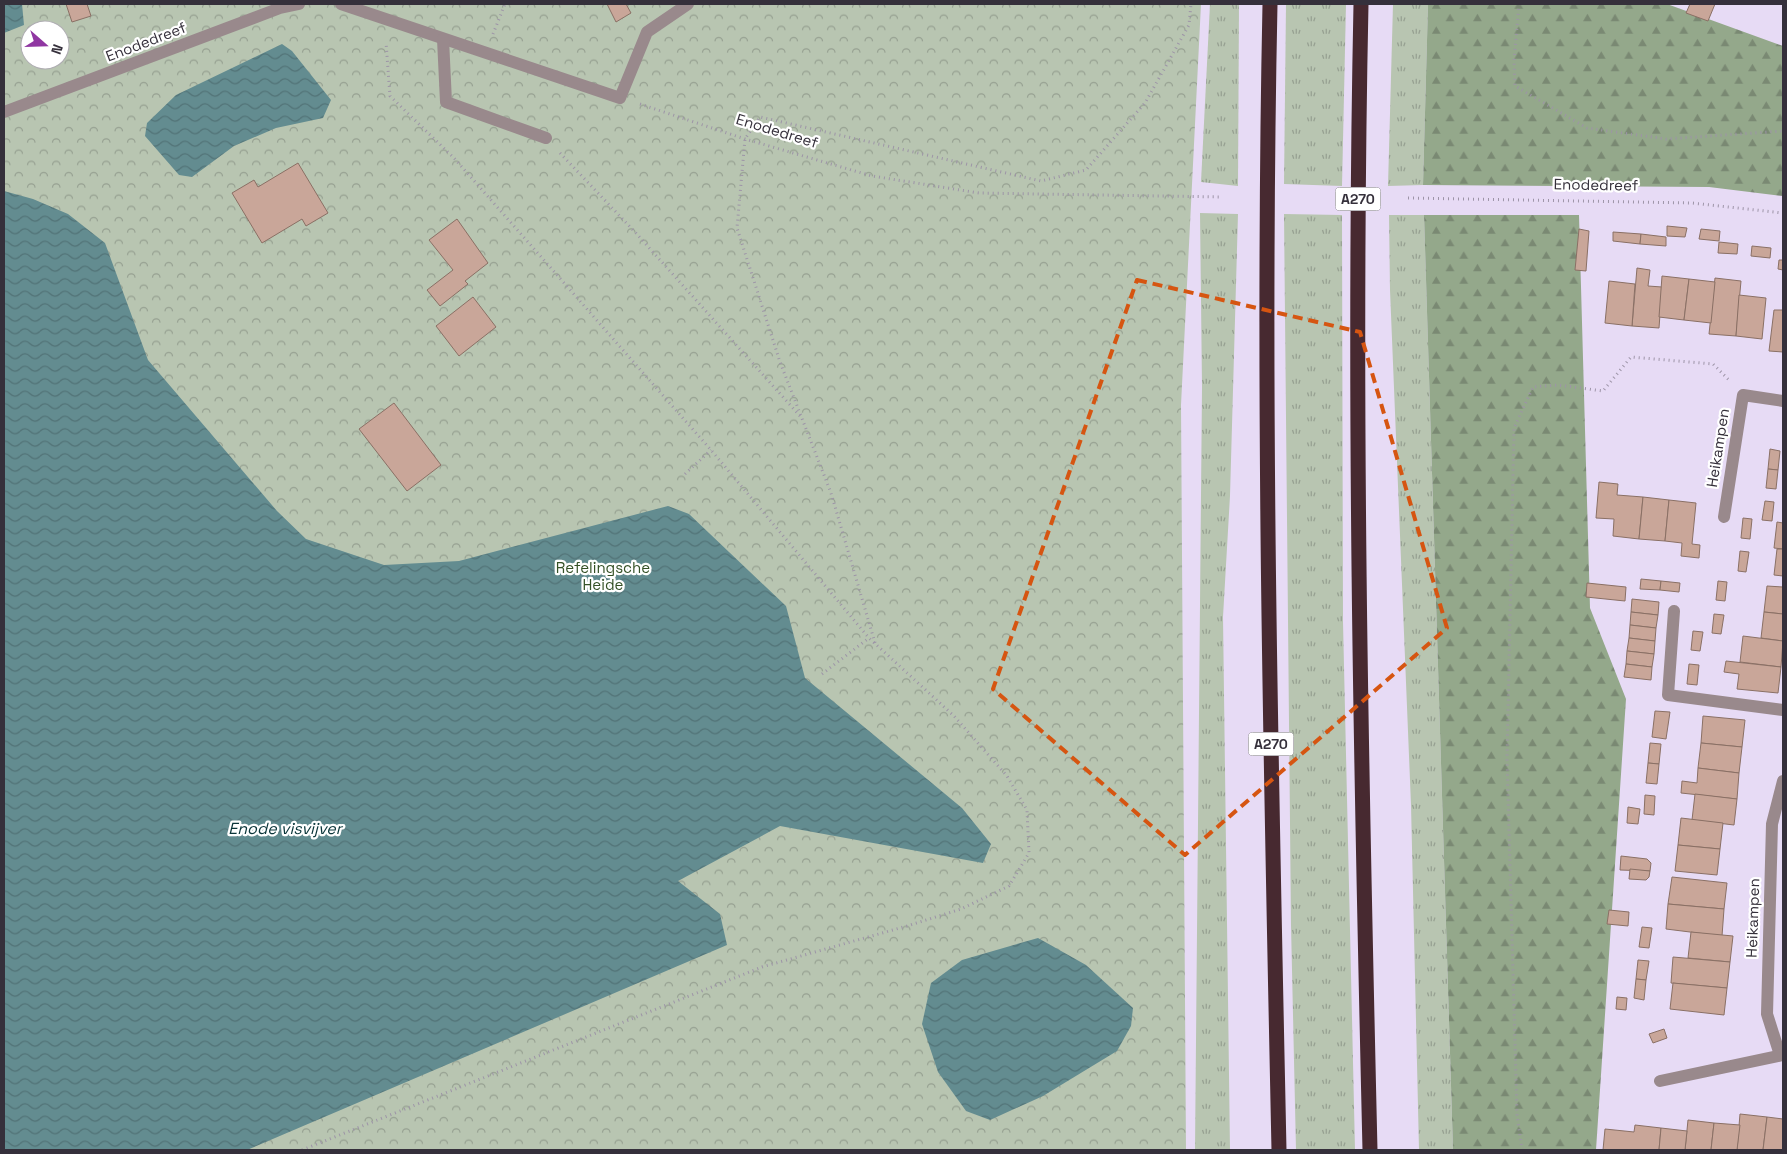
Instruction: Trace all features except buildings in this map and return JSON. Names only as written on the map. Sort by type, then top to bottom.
[{"type":"highway","name":"A270","points":[[1270,4],[1267,154],[1267,328],[1270,692],[1279,1150]]},
{"type":"highway","name":"A270","points":[[1361,4],[1358,170],[1360,636],[1370,1150]]},
{"type":"street","name":"Enodedreef","points":[[4,112],[280,8],[299,4]]},
{"type":"street","points":[[341,4],[620,98],[647,32],[688,4]]},
{"type":"street","points":[[444,38],[446,102],[546,138]]},
{"type":"street","name":"Heikampen","points":[[1724,517],[1743,395],[1783,401]]},
{"type":"street","points":[[1674,611],[1668,695],[1783,710]]},
{"type":"street","name":"Heikampen","points":[[1660,1081],[1782,1055],[1766,1014],[1772,824],[1783,781]]},
{"type":"path","points":[[485,53],[505,4]]},
{"type":"path","points":[[876,644],[831,493],[780,362],[737,228],[745,139],[760,116],[1041,181],[1086,170],[1145,103],[1190,25],[1192,4]]},
{"type":"path","points":[[1519,4],[1514,61],[1515,86],[1587,128],[1666,139],[1783,130]]},
{"type":"path","points":[[302,1150],[762,967],[961,909],[1009,886],[1029,853],[1027,810],[1007,776],[954,716],[869,638],[711,450],[454,158],[390,96],[385,19]]},
{"type":"path","name":"Enodedreef","points":[[620,98],[745,139],[872,176],[979,193],[1222,197]]},
{"type":"path","points":[[546,138],[634,231],[802,419]]},
{"type":"path","name":"Enodedreef","points":[[1408,198],[1692,203],[1783,213]]},
{"type":"path","points":[[1522,1150],[1517,1115],[1507,759],[1514,428],[1533,387],[1558,386],[1603,391],[1631,357],[1713,364],[1743,395]]},
{"type":"path","points":[[685,474],[711,450]]},
{"type":"path","points":[[822,674],[869,638]]},
{"type":"highlighted area","points":[[1137,280],[1360,332],[1447,628],[1185,855],[993,689]]},
{"type":"green space","name":"Refelingsche Heide","points":[[4,4],[1201,4],[1181,405],[1186,1150],[4,1150]]},
{"type":"green space","points":[[1210,4],[1239,4],[1238,186],[1201,182]]},
{"type":"green space","points":[[1286,4],[1346,4],[1342,186],[1284,184]]},
{"type":"green space","points":[[1393,4],[1428,4],[1423,185],[1388,186]]},
{"type":"green space","points":[[1428,4],[1667,4],[1783,46],[1783,196],[1709,187],[1423,185]]},
{"type":"green space","points":[[1200,213],[1238,214],[1230,496],[1223,617],[1230,1150],[1195,1150],[1202,387]]},
{"type":"green space","points":[[1284,214],[1342,215],[1343,622],[1355,1150],[1296,1150],[1291,925]]},
{"type":"green space","points":[[1389,215],[1424,215],[1453,1150],[1419,1150],[1411,805],[1390,290]]},
{"type":"green space","points":[[1424,215],[1579,215],[1590,608],[1626,699],[1596,1150],[1453,1150]]},
{"type":"water","points":[[4,4],[22,4],[24,20],[20,20],[20,27],[4,33]]},
{"type":"water","points":[[282,44],[292,51],[331,100],[323,118],[276,128],[234,146],[192,177],[179,175],[145,136],[147,123],[176,95]]},
{"type":"water","name":"Enode visvijver","points":[[4,191],[33,199],[68,214],[105,243],[148,360],[277,511],[306,539],[384,565],[459,561],[668,506],[689,514],[786,606],[805,678],[962,808],[991,844],[983,863],[780,826],[678,881],[720,914],[727,945],[247,1150],[4,1150]]},
{"type":"water","points":[[1038,938],[1086,965],[1133,1008],[1131,1026],[1117,1051],[1043,1096],[990,1120],[966,1111],[938,1072],[922,1024],[931,983],[962,960]]}]
